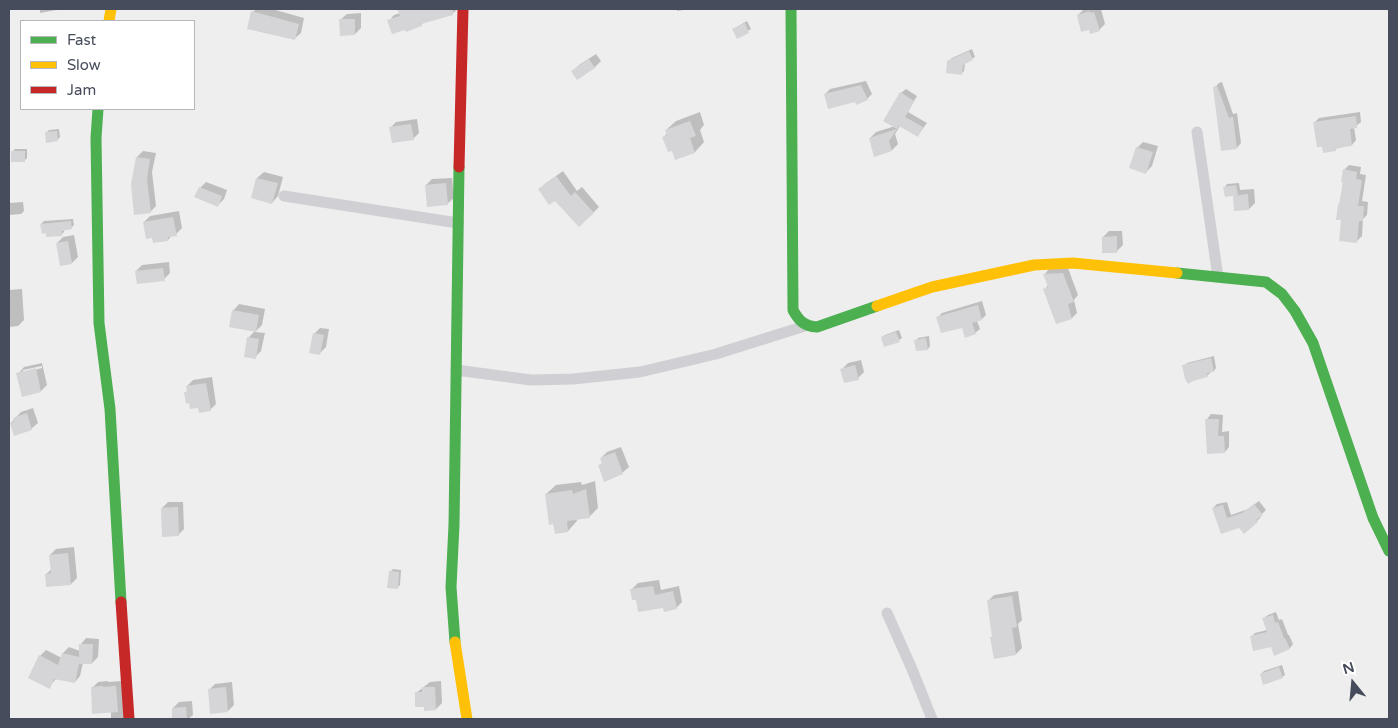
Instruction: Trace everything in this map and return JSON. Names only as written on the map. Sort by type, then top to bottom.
[{"type":"street","points":[[464,9],[458,224],[454,525],[451,587],[455,648],[467,719]]},
{"type":"street","points":[[791,9],[793,310],[798,320],[805,326]]},
{"type":"street","points":[[98,110],[96,138],[99,323],[110,409],[129,719]]},
{"type":"street","points":[[1197,132],[1218,277]]},
{"type":"street","points":[[284,196],[458,224]]},
{"type":"street","points":[[456,370],[531,380],[573,379],[640,372],[716,354],[805,326],[817,327],[932,288],[1034,265],[1073,263],[1266,282],[1282,294],[1295,311],[1313,343],[1373,518],[1389,551]]},
{"type":"street","points":[[887,613],[932,719]]},
{"type":"building","points":[[397,9],[453,9],[453,15],[421,24],[422,26],[406,32],[405,30],[392,34],[387,20],[400,16]]},
{"type":"building","points":[[251,11],[299,24],[295,40],[247,29]]},
{"type":"building","points":[[1090,11],[1090,13],[1094,12],[1100,31],[1090,34],[1089,30],[1081,32],[1077,15]]},
{"type":"building","points":[[339,19],[355,19],[355,35],[340,36]]},
{"type":"building","points":[[745,23],[749,33],[737,39],[732,29]]},
{"type":"building","points":[[969,51],[973,60],[963,65],[962,75],[946,73],[947,61]]},
{"type":"building","points":[[589,59],[595,68],[577,80],[571,71]]},
{"type":"building","points":[[861,85],[868,100],[856,105],[855,102],[828,109],[824,94]]},
{"type":"building","points":[[1217,86],[1229,118],[1233,117],[1237,149],[1221,151],[1213,87]]},
{"type":"building","points":[[900,92],[914,101],[905,117],[923,127],[918,137],[899,126],[897,129],[883,121]]},
{"type":"building","points":[[1356,116],[1357,128],[1350,129],[1352,146],[1323,153],[1322,147],[1317,147],[1313,122]]},
{"type":"building","points":[[690,121],[696,136],[690,138],[695,153],[675,160],[672,151],[668,152],[662,137],[667,135],[665,130]]},
{"type":"building","points":[[411,124],[414,140],[392,143],[389,127]]},
{"type":"building","points":[[897,129],[889,141],[892,151],[874,157],[869,138]]},
{"type":"building","points":[[57,131],[58,141],[46,143],[45,132]]},
{"type":"building","points":[[1136,147],[1153,152],[1146,174],[1129,168]]},
{"type":"building","points":[[11,151],[25,151],[25,162],[11,162]]},
{"type":"building","points":[[136,157],[150,159],[147,179],[151,213],[134,215],[131,184]]},
{"type":"building","points":[[1343,169],[1357,172],[1356,179],[1362,180],[1358,206],[1364,206],[1363,221],[1359,221],[1357,243],[1339,241],[1341,220],[1336,220],[1343,182],[1341,182]]},
{"type":"building","points":[[556,176],[571,196],[575,192],[594,213],[579,227],[555,201],[549,205],[538,189]]},
{"type":"building","points":[[256,178],[278,183],[272,204],[251,198]]},
{"type":"building","points":[[446,183],[448,205],[427,207],[425,185]]},
{"type":"building","points":[[1236,185],[1238,195],[1225,197],[1223,187]]},
{"type":"building","points":[[199,187],[222,196],[218,207],[194,197]]},
{"type":"building","points":[[1248,194],[1249,210],[1234,211],[1233,196]]},
{"type":"building","points":[[173,217],[177,236],[168,237],[168,241],[153,243],[152,238],[146,239],[143,222]]},
{"type":"building","points":[[71,221],[72,229],[62,231],[62,236],[46,237],[46,233],[42,234],[40,224]]},
{"type":"building","points":[[1117,236],[1117,253],[1102,253],[1102,237]]},
{"type":"building","points":[[68,241],[72,264],[60,266],[56,243]]},
{"type":"building","points":[[163,268],[165,281],[137,284],[135,271]]},
{"type":"building","points":[[1063,273],[1074,302],[1068,304],[1072,319],[1056,324],[1043,289],[1048,287],[1043,274]]},
{"type":"building","points":[[978,305],[982,320],[972,323],[976,334],[965,338],[962,328],[941,333],[936,317]]},
{"type":"building","points":[[232,310],[259,315],[256,332],[229,327]]},
{"type":"building","points":[[896,332],[900,342],[884,347],[881,337]]},
{"type":"building","points":[[313,333],[324,335],[320,355],[309,353]]},
{"type":"building","points":[[247,337],[259,339],[256,359],[244,357]]},
{"type":"building","points":[[926,338],[928,350],[916,351],[914,340]]},
{"type":"building","points":[[1211,358],[1214,372],[1207,373],[1208,377],[1188,384],[1182,365]]},
{"type":"building","points":[[855,365],[859,380],[844,383],[840,369]]},
{"type":"building","points":[[36,368],[41,392],[22,397],[16,373]]},
{"type":"building","points":[[206,383],[211,411],[199,413],[198,408],[190,409],[189,403],[186,404],[184,392],[187,392],[186,386]]},
{"type":"building","points":[[27,413],[32,430],[14,436],[10,423],[14,422],[13,418]]},
{"type":"building","points":[[1205,419],[1219,419],[1218,436],[1224,436],[1225,453],[1207,454]]},
{"type":"building","points":[[615,452],[623,474],[604,482],[598,465],[602,464],[600,458]]},
{"type":"building","points":[[586,489],[590,518],[567,521],[568,532],[555,534],[553,524],[549,525],[545,494],[572,490],[573,494]]},
{"type":"building","points":[[1254,504],[1263,515],[1256,520],[1258,522],[1244,534],[1239,528],[1221,534],[1212,508],[1223,505],[1227,518],[1242,513]]},
{"type":"building","points":[[178,507],[179,536],[162,537],[161,508]]},
{"type":"building","points":[[68,553],[71,585],[46,587],[45,574],[51,573],[49,555]]},
{"type":"building","points":[[389,571],[399,572],[398,589],[387,588]]},
{"type":"building","points":[[653,586],[655,595],[673,591],[677,609],[664,612],[663,608],[638,612],[636,600],[632,600],[630,589]]},
{"type":"building","points":[[1012,596],[1017,627],[1012,628],[1016,655],[994,659],[987,600]]},
{"type":"building","points":[[1273,615],[1275,623],[1278,622],[1290,649],[1274,656],[1271,647],[1253,651],[1250,636],[1267,632],[1262,618]]},
{"type":"building","points":[[79,644],[93,644],[92,664],[79,664],[75,683],[54,679],[50,689],[28,678],[39,655],[58,665],[62,653],[79,657]]},
{"type":"building","points":[[1279,667],[1283,678],[1263,685],[1260,674]]},
{"type":"building","points":[[116,686],[118,712],[92,714],[91,687]]},
{"type":"building","points":[[226,687],[228,712],[210,714],[208,689]]},
{"type":"building","points":[[422,687],[435,687],[436,710],[424,711],[424,707],[415,707],[415,692],[422,692]]},
{"type":"building","points":[[186,707],[187,719],[172,719],[172,708]]},
{"type":"traffic: fast","points":[[791,9],[793,310],[802,322],[817,327],[877,306]]},
{"type":"traffic: fast","points":[[98,110],[96,138],[99,323],[110,409],[121,602]]},
{"type":"traffic: fast","points":[[455,642],[451,587],[454,525],[459,167]]},
{"type":"traffic: fast","points":[[1177,273],[1266,282],[1282,294],[1295,311],[1313,343],[1373,518],[1389,551]]},
{"type":"traffic: slow","points":[[109,20],[111,9]]},
{"type":"traffic: slow","points":[[877,306],[932,287],[1034,265],[1073,263],[1177,273]]},
{"type":"traffic: slow","points":[[455,642],[467,719]]},
{"type":"traffic: jam","points":[[459,167],[463,9]]},
{"type":"traffic: jam","points":[[121,602],[129,719]]}]
